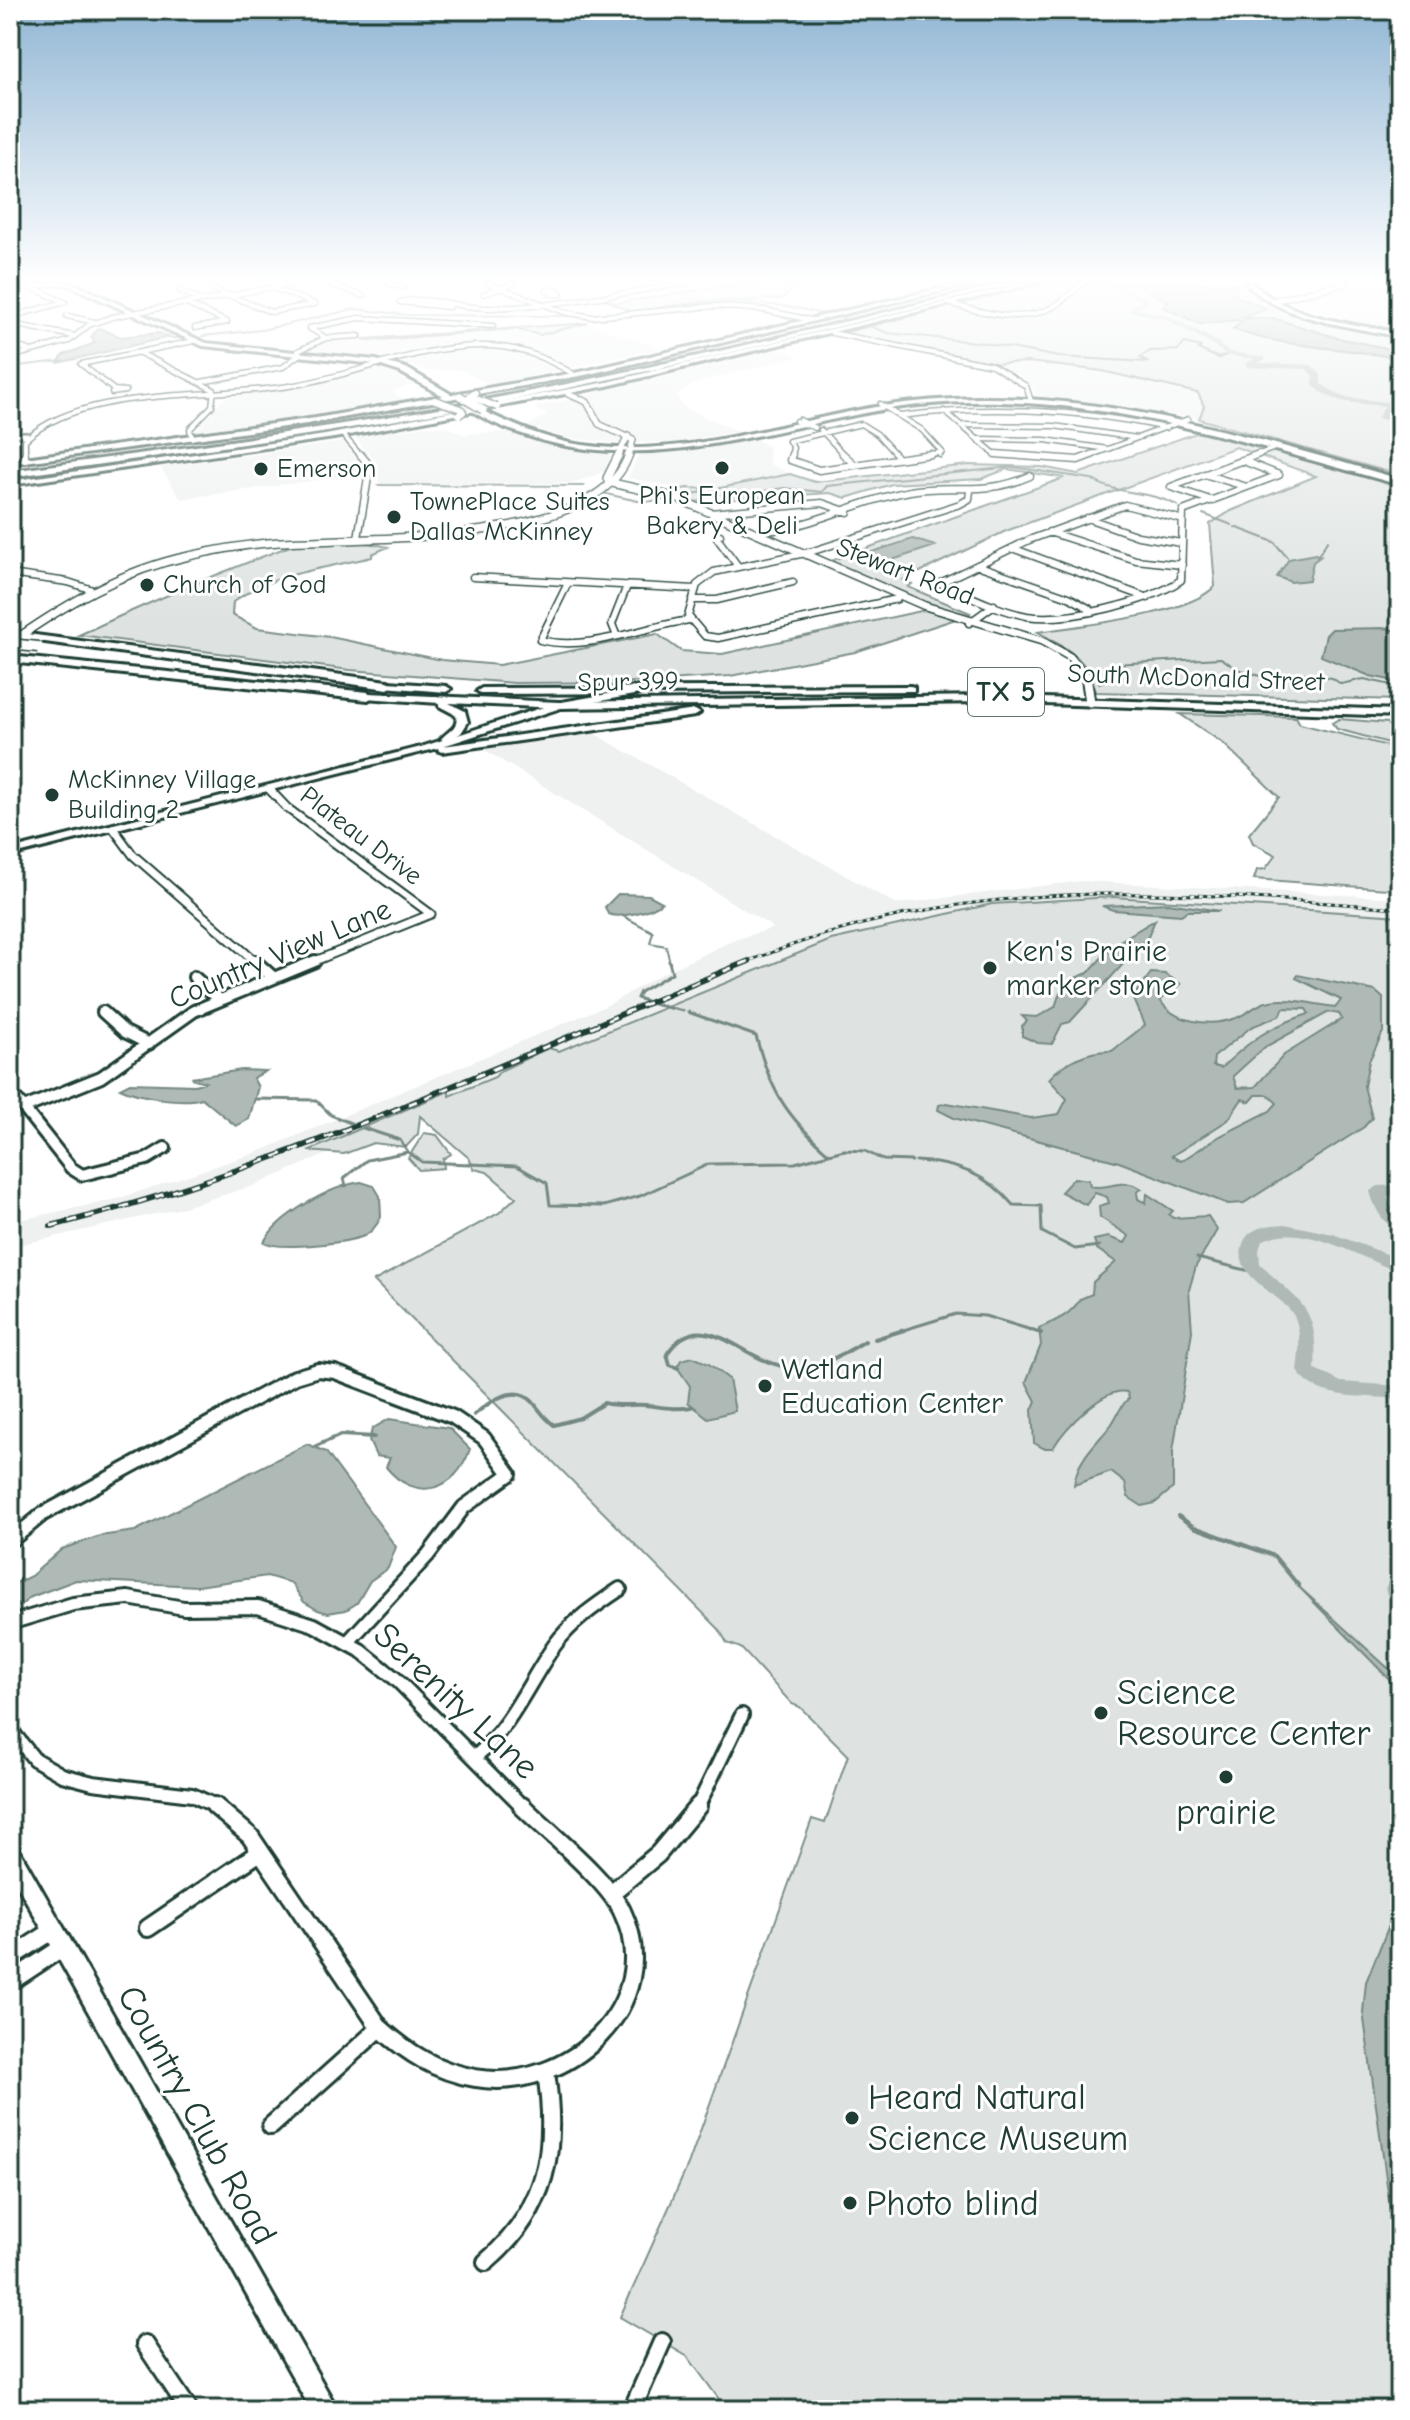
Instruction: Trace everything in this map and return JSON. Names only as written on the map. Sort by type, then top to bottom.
[{"type":"highway","points":[[10,473],[353,420],[482,396]]},
{"type":"highway","points":[[10,473],[464,407],[515,396]]},
{"type":"highway","points":[[10,473],[209,436]]},
{"type":"highway","points":[[10,473],[230,451]]},
{"type":"highway","points":[[12,639],[388,685]]},
{"type":"highway","points":[[10,653],[26,643],[43,643]]},
{"type":"highway","points":[[10,659],[368,696]]},
{"type":"highway","points":[[10,670],[192,680],[368,696]]},
{"type":"main road","points":[[450,396],[505,427],[568,445],[627,448],[703,446],[737,436]]},
{"type":"main road","points":[[10,473],[25,460],[307,422],[465,396]]},
{"type":"main road","points":[[466,405],[471,396]]},
{"type":"main road","points":[[466,405],[474,396]]},
{"type":"main road","points":[[328,436],[466,405],[475,396]]},
{"type":"main road","points":[[230,451],[550,396]]},
{"type":"main road","points":[[307,422],[466,405],[497,409],[559,396]]},
{"type":"main road","points":[[703,446],[702,443],[883,406],[1031,399],[1185,420],[1400,481]]},
{"type":"main road","points":[[466,405],[529,434],[627,448],[737,436]]},
{"type":"main road","name":"Spur 399","points":[[388,685],[482,691],[655,690]]},
{"type":"main road","name":"South McDonald Street","points":[[655,690],[890,688],[1400,713]]},
{"type":"main road","points":[[693,689],[710,695],[713,703],[695,713]]},
{"type":"main road","name":"TX 5","points":[[424,749],[559,705],[655,690]]},
{"type":"main road","name":"Spur 399","points":[[368,696],[559,705],[888,699]]},
{"type":"main road","points":[[410,699],[445,704],[461,713],[462,726],[447,739]]},
{"type":"main road","name":"South McDonald Street","points":[[888,699],[1090,699]]},
{"type":"main road","name":"TX 5","points":[[10,853],[424,749],[695,713],[888,699]]},
{"type":"main road","name":"South McDonald Street","points":[[1359,709],[1400,707]]},
{"type":"main road","points":[[507,721],[500,730],[513,736]]},
{"type":"main road","name":"Country Club Road","points":[[10,1853],[325,2410]]},
{"type":"street","points":[[124,396],[129,402]]},
{"type":"street","points":[[10,435],[27,435],[68,414],[129,402],[204,396]]},
{"type":"street","points":[[192,438],[190,429],[212,406],[216,396]]},
{"type":"street","points":[[12,639],[83,588],[210,552],[276,542],[460,532],[583,501],[626,466],[628,436],[592,420],[586,404],[571,396]]},
{"type":"street","points":[[941,404],[997,454],[1070,460],[1080,460],[1185,420]]},
{"type":"street","points":[[900,416],[941,404],[1050,411],[1166,428]]},
{"type":"street","points":[[883,406],[930,437],[942,452],[897,456],[819,470],[797,465],[790,460],[793,448],[789,441],[861,424],[877,434],[897,456]]},
{"type":"street","points":[[804,424],[833,437],[842,455],[853,463]]},
{"type":"street","points":[[964,425],[1054,426],[1139,439]]},
{"type":"street","points":[[25,460],[22,445],[27,435]]},
{"type":"street","points":[[343,435],[370,466],[358,536]]},
{"type":"street","points":[[979,439],[1045,440],[1108,449]]},
{"type":"street","points":[[1213,501],[1171,487],[1278,446]]},
{"type":"street","points":[[608,482],[627,448]]},
{"type":"street","points":[[1181,517],[1181,580],[1176,586],[1148,598],[1040,617],[997,606],[940,583],[1049,532],[1125,505],[1181,517],[1195,508],[1279,475],[1241,460]]},
{"type":"street","points":[[616,465],[626,466]]},
{"type":"street","points":[[1204,474],[1247,487]]},
{"type":"street","points":[[774,530],[848,512],[910,491],[970,491],[1005,487],[1030,476]]},
{"type":"street","name":"Stewart Road","points":[[608,482],[664,493],[897,599],[975,622]]},
{"type":"street","points":[[689,620],[695,589],[707,576],[737,565],[800,555],[960,504],[969,499],[970,491]]},
{"type":"street","points":[[710,513],[815,503],[848,512]]},
{"type":"street","points":[[1087,518],[1138,536],[1181,543]]},
{"type":"street","points":[[1049,532],[1124,557],[1182,565]]},
{"type":"street","points":[[720,535],[717,538],[737,565]]},
{"type":"street","points":[[1012,548],[1148,598]]},
{"type":"street","name":"Stewart Road","points":[[800,555],[925,606],[1013,634],[1050,650],[1070,664],[1085,682],[1090,699]]},
{"type":"street","points":[[977,565],[1074,599],[1090,609]]},
{"type":"street","points":[[10,575],[83,588]]},
{"type":"street","points":[[473,577],[695,589]]},
{"type":"street","points":[[692,600],[717,600],[793,582]]},
{"type":"street","points":[[568,583],[540,640],[567,643],[689,620],[712,638],[897,599]]},
{"type":"street","points":[[616,634],[612,624],[627,586]]},
{"type":"street","points":[[12,639],[83,588]]},
{"type":"street","points":[[975,622],[997,606]]},
{"type":"street","name":"Plateau Drive","points":[[269,789],[294,813],[431,914]]},
{"type":"street","points":[[113,828],[144,865],[274,978]]},
{"type":"street","name":"Country View Lane","points":[[24,1108],[101,1077],[149,1044],[176,1020],[431,914]]},
{"type":"street","points":[[194,977],[220,1000]]},
{"type":"street","points":[[103,1012],[125,1032],[149,1044]]},
{"type":"street","points":[[10,1091],[71,1168],[82,1175],[147,1159],[165,1148]]},
{"type":"street","points":[[10,1541],[43,1514],[295,1377],[318,1370],[357,1379],[460,1421],[484,1438],[510,1474],[464,1507],[428,1555],[348,1642]]},
{"type":"street","points":[[475,1757],[513,1720],[564,1634],[586,1613],[620,1589]]},
{"type":"street","name":"Serenity Lane","points":[[10,1623],[83,1601],[128,1598],[184,1608],[267,1608],[348,1642],[396,1679],[611,1893],[625,1916],[633,1945],[632,1976],[626,1998],[609,2028],[594,2045],[564,2067],[546,2073],[500,2081],[451,2073],[413,2057],[380,2028],[236,1819],[208,1800],[169,1787],[102,1785],[71,1779],[34,1759],[10,1729]]},
{"type":"street","points":[[611,1893],[659,1856],[698,1811],[719,1772],[742,1715]]},
{"type":"street","points":[[148,1928],[260,1852]]},
{"type":"street","points":[[10,1958],[58,1938]]},
{"type":"street","points":[[10,1982],[58,1938]]},
{"type":"street","points":[[271,2126],[380,2028]]},
{"type":"street","points":[[486,2262],[517,2235],[545,2175],[552,2131],[546,2073]]},
{"type":"street","points":[[632,2410],[662,2342]]},
{"type":"street","points":[[145,2344],[189,2410]]},
{"type":"shaded area","points":[[399,396],[404,400],[202,434],[197,430],[224,398]]},
{"type":"shaded area","points":[[582,396],[678,396],[687,409],[739,432],[676,442],[615,443],[567,438],[527,426],[547,415],[534,408]]},
{"type":"shaded area","points":[[1036,396],[1199,396],[1204,406],[1199,418]]},
{"type":"shaded area","points":[[1199,396],[1400,396],[1400,475],[1199,419],[1204,406]]},
{"type":"shaded area","points":[[428,426],[449,427],[462,434],[504,432],[557,446],[610,452],[608,470],[575,483],[379,484],[376,461],[353,436]]},
{"type":"shaded area","points":[[1205,430],[1400,485],[1400,700],[1096,692],[1082,662],[1038,632],[1158,612],[1182,605],[1215,586],[1210,524],[1231,511],[1316,476],[1236,447],[1006,531],[903,580],[912,584],[908,587],[970,613],[965,616],[855,652],[730,676],[634,682],[514,683],[350,670],[79,635],[188,586],[298,543],[329,541],[388,547],[372,554],[372,557],[265,584],[233,602],[232,615],[257,628],[330,637],[442,660],[499,665],[657,634],[681,651],[722,654],[935,608],[828,562],[1064,478],[1007,469],[981,479],[892,484],[846,498],[830,493],[691,502],[670,493],[686,488],[715,489],[790,474],[815,482],[969,465],[1042,467],[1078,474]]},
{"type":"shaded area","points":[[754,438],[769,447],[769,464],[790,474],[715,489],[681,489],[628,478],[640,452],[712,447]]},
{"type":"shaded area","points":[[343,442],[361,462],[363,478],[332,478],[181,499],[160,467]]},
{"type":"shaded area","points":[[913,539],[935,546],[877,565],[863,564],[860,560],[865,554]]},
{"type":"shaded area","points":[[1315,554],[1321,556],[1313,562],[1309,580],[1291,582],[1277,577],[1289,559]]},
{"type":"shaded area","points":[[1387,628],[1400,633],[1400,682],[1370,676],[1321,656],[1326,635],[1332,629]]},
{"type":"shaded area","points":[[1180,714],[1296,717],[1300,724],[1400,749],[1400,890],[1254,879],[1257,870],[1265,869],[1276,855],[1253,843],[1249,834],[1279,797],[1224,744]]},
{"type":"shaded area","points":[[1339,719],[1400,724],[1400,746],[1337,729],[1332,723]]},
{"type":"shaded area","points":[[588,730],[896,904],[1082,881],[1400,898],[1400,916],[1113,897],[992,904],[887,925],[500,1079],[253,1186],[177,1209],[10,1247],[10,1222],[117,1199],[258,1152],[610,1004],[661,974],[734,940],[774,928],[483,749]]},
{"type":"shaded area","points":[[618,894],[649,895],[662,902],[636,913],[620,916],[608,914],[605,907]]},
{"type":"shaded area","points":[[1113,897],[1400,916],[1400,2410],[727,2410],[688,2357],[620,2317],[688,2165],[812,1819],[825,1823],[848,1755],[800,1707],[792,1704],[741,1648],[727,1643],[719,1629],[374,1281],[499,1213],[516,1197],[487,1172],[474,1169],[469,1158],[420,1116],[418,1134],[406,1147],[373,1143],[344,1154],[308,1151],[449,1091],[449,1096],[495,1077],[500,1071],[548,1048],[559,1051],[831,940],[992,904]]},
{"type":"shaded area","points":[[1168,903],[1220,911],[1187,911],[1181,915],[1113,910],[1102,906]]},
{"type":"shaded area","points":[[1155,920],[1148,937],[1070,1022],[1062,1024],[1052,1044],[1038,1043],[1022,1036],[1022,1026],[1027,1021],[1022,1016],[1037,1017],[1055,1007],[1060,992],[1072,979],[1088,973],[1113,945]]},
{"type":"shaded area","points":[[1151,973],[1165,974],[1181,984],[1160,1000],[1166,1007],[1182,1018],[1213,1022],[1237,1018],[1262,1003],[1274,1000],[1336,1007],[1341,1000],[1296,978],[1298,975],[1375,991],[1383,998],[1383,1032],[1369,1061],[1364,1086],[1372,1118],[1364,1127],[1244,1203],[1228,1204],[1119,1162],[954,1118],[938,1110],[939,1105],[947,1103],[1031,1118],[1059,1114],[1067,1099],[1049,1079],[1077,1058],[1112,1051],[1145,1025],[1133,997]],"holes":[[[1284,1008],[1306,1009],[1309,1014],[1261,1035],[1221,1068],[1213,1066],[1214,1057],[1251,1027],[1279,1016]],[[1329,1012],[1339,1014],[1342,1019],[1284,1055],[1255,1087],[1237,1088],[1233,1076],[1265,1047]],[[1256,1095],[1268,1095],[1277,1103],[1270,1111],[1220,1136],[1181,1161],[1172,1156],[1228,1120],[1242,1099],[1250,1102]]]},
{"type":"shaded area","points":[[242,1070],[266,1071],[253,1078],[258,1087],[249,1119],[236,1126],[202,1098],[161,1099],[120,1088],[130,1083],[195,1085],[205,1082],[191,1078]]},
{"type":"shaded area","points":[[424,1133],[437,1135],[451,1154],[443,1159],[444,1168],[419,1170],[408,1158]]},
{"type":"shaded area","points":[[1074,1178],[1089,1180],[1090,1186],[1097,1187],[1135,1185],[1142,1189],[1137,1192],[1138,1199],[1146,1203],[1147,1194],[1173,1211],[1169,1215],[1173,1218],[1208,1216],[1217,1230],[1196,1266],[1189,1290],[1192,1331],[1173,1451],[1173,1488],[1155,1503],[1142,1506],[1128,1497],[1125,1483],[1111,1472],[1074,1485],[1083,1460],[1129,1398],[1127,1392],[1107,1395],[1086,1410],[1053,1448],[1043,1448],[1034,1443],[1032,1410],[1036,1401],[1026,1382],[1041,1345],[1039,1328],[1062,1317],[1080,1299],[1092,1294],[1093,1282],[1116,1262],[1097,1249],[1094,1240],[1108,1237],[1125,1243],[1129,1236],[1100,1217],[1099,1206],[1109,1203],[1107,1197],[1095,1193],[1086,1205],[1061,1192]]},
{"type":"shaded area","points":[[361,1182],[374,1186],[380,1196],[381,1217],[367,1234],[355,1239],[313,1245],[283,1246],[264,1242],[281,1222],[306,1203],[335,1189]]},
{"type":"shaded area","points":[[693,1357],[729,1379],[735,1411],[708,1418],[688,1402],[690,1386],[677,1367],[681,1360]]},
{"type":"shaded area","points":[[389,1419],[449,1428],[470,1449],[464,1464],[445,1483],[434,1488],[409,1485],[397,1478],[386,1467],[390,1458],[376,1456],[369,1441],[372,1429]]},
{"type":"shaded area","points":[[307,1444],[326,1452],[396,1547],[388,1568],[370,1581],[357,1603],[346,1610],[328,1613],[318,1610],[304,1602],[291,1583],[267,1576],[198,1586],[76,1580],[31,1597],[20,1606],[10,1605],[10,1586],[31,1576],[62,1549],[100,1536],[135,1531]]},
{"type":"shaded area","points":[[1298,1586],[1400,1679],[1400,1690]]},
{"type":"shaded area","points":[[1400,1898],[1397,2004],[1400,2254],[1392,2221],[1363,2012],[1366,1982]]},
{"type":"waterway","points":[[1332,396],[1391,405],[1380,416],[1400,421]]},
{"type":"waterway","points":[[679,496],[704,492],[730,496],[784,488],[822,492],[827,486],[1013,467],[1091,479]]},
{"type":"waterway","points":[[1400,479],[1394,502],[1400,505]]},
{"type":"waterway","points":[[1093,480],[1113,489],[1157,497],[1178,506]]},
{"type":"waterway","points":[[377,485],[584,486]]},
{"type":"waterway","points":[[606,494],[643,502],[663,500]]},
{"type":"waterway","points":[[1203,514],[1232,525]]},
{"type":"waterway","points":[[1235,527],[1274,542],[1287,557]]},
{"type":"waterway","points":[[1317,557],[1328,540]]},
{"type":"waterway","points":[[1099,683],[1113,678],[1109,669],[1113,664],[1221,658],[1237,669],[1264,677],[1302,673],[1332,678],[1341,684],[1364,679],[1400,687]]},
{"type":"waterway","points":[[623,916],[653,932],[650,943],[666,946],[670,963]]},
{"type":"waterway","points":[[646,1001],[637,998],[640,992],[672,973],[669,961]]},
{"type":"waterway","points":[[653,1004],[683,1011]]},
{"type":"waterway","points":[[688,1012],[756,1036],[767,1072],[782,1101],[801,1127],[828,1153]]},
{"type":"waterway","points":[[256,1099],[316,1100],[331,1115],[353,1124]]},
{"type":"waterway","points":[[363,1128],[400,1140],[408,1152]]},
{"type":"waterway","points":[[408,1152],[422,1162],[517,1166],[547,1183],[550,1205],[604,1206],[640,1196],[709,1164],[795,1163],[844,1150],[865,1151],[883,1160],[912,1161]]},
{"type":"waterway","points":[[346,1186],[344,1178],[367,1160],[408,1152]]},
{"type":"waterway","points":[[916,1161],[944,1164],[970,1172],[992,1185],[1013,1205],[1041,1206],[1042,1232],[1075,1249],[1099,1246]]},
{"type":"waterway","points":[[1400,1190],[1378,1191],[1382,1207],[1400,1226]]},
{"type":"waterway","points":[[1400,1266],[1328,1238],[1285,1229],[1268,1231],[1256,1237],[1251,1247],[1252,1266],[1290,1300],[1304,1318],[1308,1348],[1306,1371],[1341,1389],[1400,1393]]},
{"type":"waterway","points":[[1197,1258],[1258,1273]]},
{"type":"waterway","points":[[897,1332],[956,1314],[985,1316],[1038,1332]]},
{"type":"waterway","points":[[875,1339],[904,1330]]},
{"type":"waterway","points":[[1032,1330],[1038,1332]]},
{"type":"waterway","points":[[678,1368],[670,1365],[667,1354],[680,1339],[694,1333],[708,1333],[768,1362],[794,1367],[816,1365],[865,1341]]},
{"type":"waterway","points":[[474,1415],[494,1400],[510,1394],[525,1396],[554,1425],[580,1418],[604,1403],[692,1407]]},
{"type":"waterway","points":[[316,1446],[341,1435],[374,1437]]},
{"type":"waterway","points":[[1178,1516],[1194,1527],[1274,1556],[1299,1586]]},
{"type":"waterway","points":[[1400,1575],[1395,1589],[1400,1603]]},
{"type":"railway","points":[[745,962],[827,934],[908,914],[988,901],[1068,895],[1148,894],[1400,908]]},
{"type":"railway","points":[[51,1226],[141,1201],[317,1141],[745,962]]},
{"type":"place","name":"Phi's European Bakery & Deli","points":[[722,468]]},
{"type":"place","name":"Emerson","points":[[261,469]]},
{"type":"place","name":"TownePlace Suites Dallas McKinney","points":[[394,517]]},
{"type":"place","name":"Church of God","points":[[147,585]]},
{"type":"place","name":"McKinney Village Building 2","points":[[52,795]]},
{"type":"place","name":"Ken's Prairie marker stone","points":[[990,968]]},
{"type":"place","name":"Wetland Education Center","points":[[765,1386]]},
{"type":"place","name":"Science Resource Center","points":[[1101,1713]]},
{"type":"place","name":"prairie","points":[[1226,1777]]},
{"type":"place","name":"Heard Natural Science Museum","points":[[852,2118]]},
{"type":"place","name":"Photo blind","points":[[850,2203]]}]
